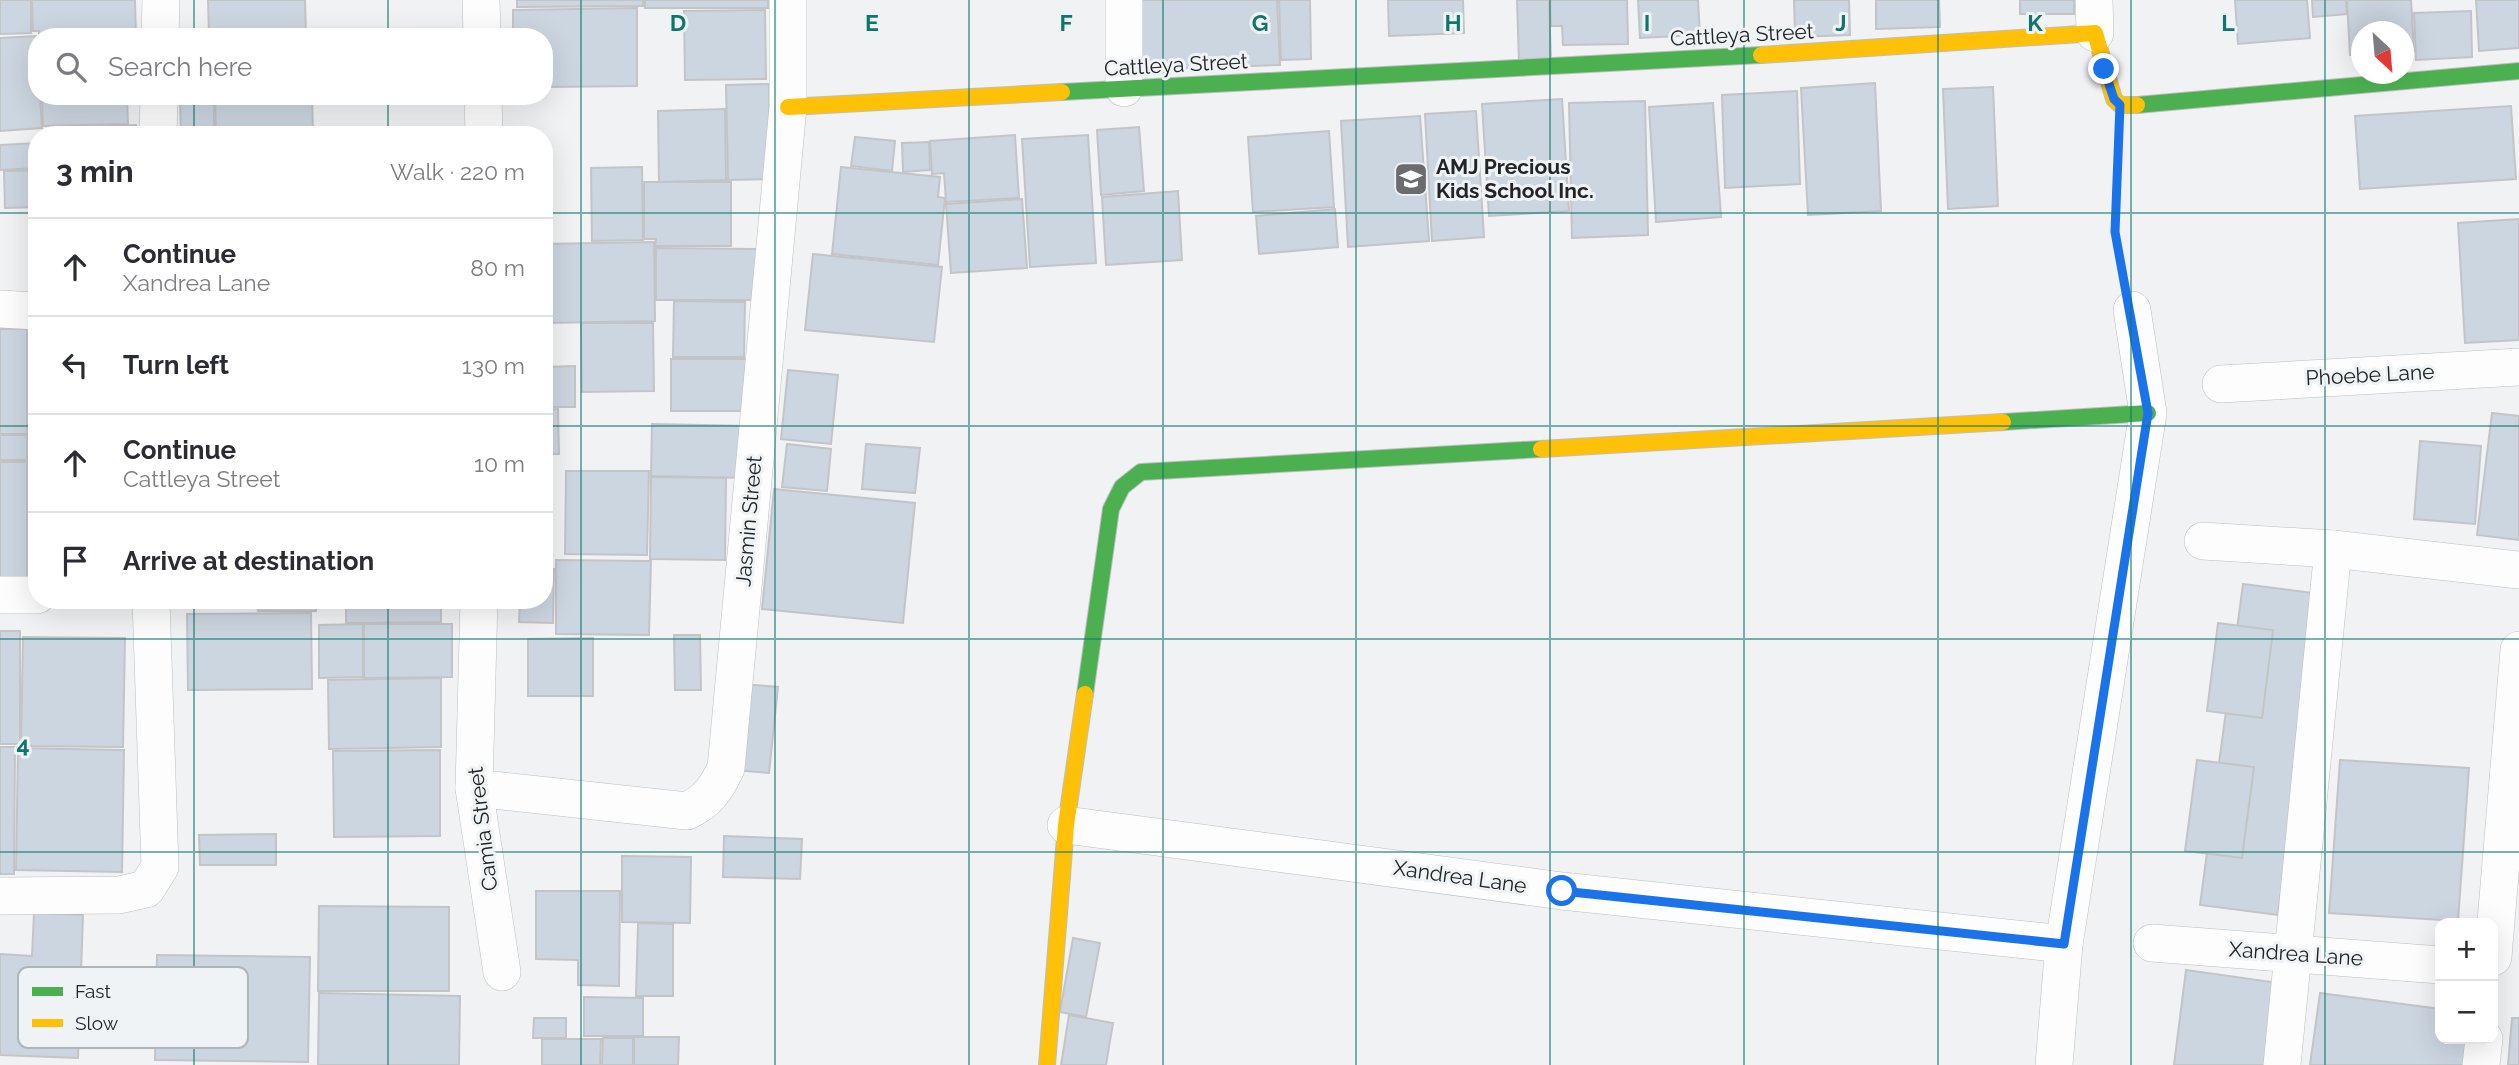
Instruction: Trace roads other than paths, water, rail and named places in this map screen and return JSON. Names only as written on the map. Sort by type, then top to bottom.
[{"type":"street","points":[[160,28],[161,0]]},
{"type":"street","points":[[481,0],[482,28]]},
{"type":"street","name":"Jasmin Street","points":[[474,788],[687,811],[705,802],[717,787],[726,768],[788,107],[788,0]]},
{"type":"street","points":[[1124,0],[1124,88]]},
{"type":"street","name":"Cattleya Street","points":[[788,107],[1805,53],[2095,16],[2114,99],[2120,105],[2519,71]]},
{"type":"street","points":[[158,126],[159,105]]},
{"type":"street","points":[[483,105],[484,126]]},
{"type":"street","points":[[0,309],[28,311]]},
{"type":"street","points":[[2054,1065],[2064,944],[2148,413],[2132,310]]},
{"type":"street","name":"Phoebe Lane","points":[[2221,384],[2519,367]]},
{"type":"street","points":[[1047,1065],[1066,825],[1111,509],[1122,487],[1141,472],[2148,413]]},
{"type":"street","points":[[2203,541],[2333,549],[2519,570]]},
{"type":"street","points":[[2282,1065],[2333,549]]},
{"type":"street","points":[[0,595],[28,595]]},
{"type":"street","points":[[0,896],[119,895],[146,889],[160,867],[151,609]]},
{"type":"street","name":"Camia Street","points":[[479,609],[474,788],[502,972]]},
{"type":"street","points":[[2496,918],[2519,650]]},
{"type":"street","name":"Xandrea Lane","points":[[1066,825],[1562,891],[2064,944]]},
{"type":"street","name":"Xandrea Lane","points":[[2152,943],[2435,965]]},
{"type":"street","points":[[2498,969],[2519,971]]},
{"type":"street","points":[[2481,1065],[2483,1044]]},
{"type":"place","name":"AMJ Precious Kids School Inc.","points":[[1411,179]]}]
